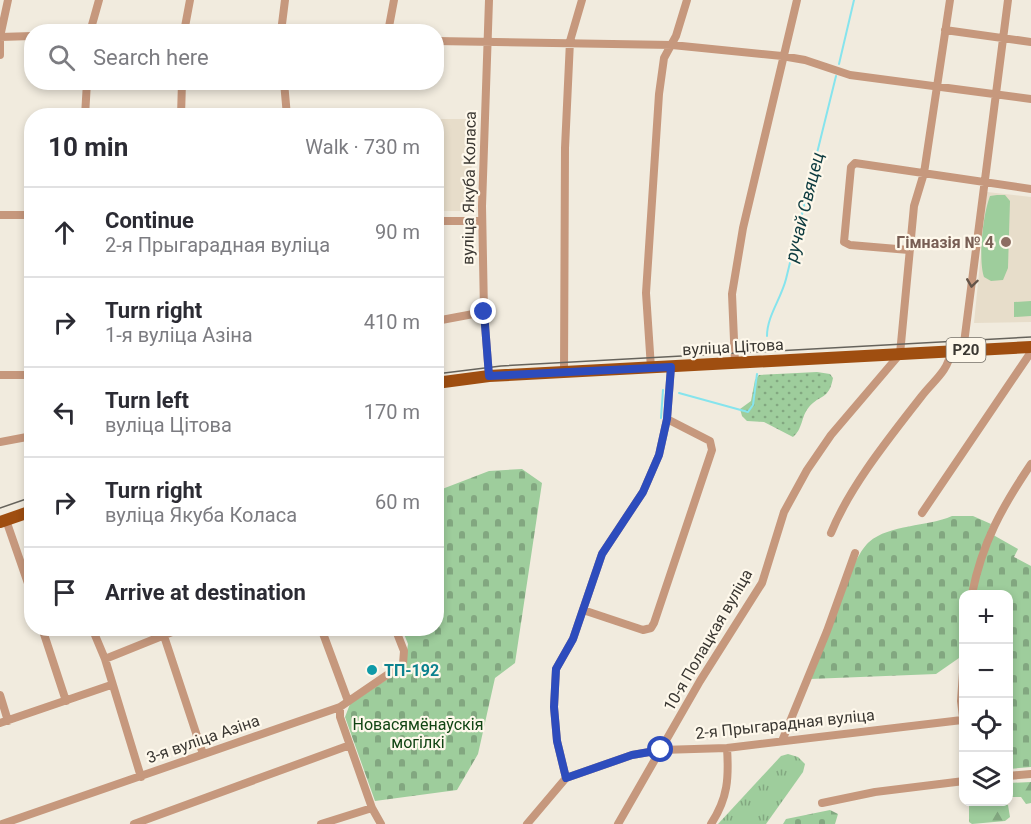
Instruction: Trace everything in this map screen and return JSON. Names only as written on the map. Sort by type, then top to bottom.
[{"type":"main road","name":"вуліца Цітова","points":[[444,382],[489,376],[1031,347]]},
{"type":"main road","points":[[3,521],[24,514]]},
{"type":"street","points":[[0,55],[0,37],[8,0]]},
{"type":"street","points":[[92,24],[99,0]]},
{"type":"street","points":[[186,24],[190,0]]},
{"type":"street","points":[[282,24],[285,0]]},
{"type":"street","points":[[390,24],[394,0]]},
{"type":"street","name":"вуліца Якуба Коласа","points":[[489,0],[482,221],[484,312],[489,376]]},
{"type":"street","points":[[564,373],[563,267],[570,41],[582,0]]},
{"type":"street","points":[[651,368],[646,292],[659,94],[664,58],[672,45],[687,0]]},
{"type":"street","points":[[735,363],[732,294],[743,228],[797,0]]},
{"type":"street","points":[[900,354],[914,206],[924,173],[950,0]]},
{"type":"street","points":[[831,533],[849,497],[922,395],[945,370],[957,351],[986,183],[1008,0]]},
{"type":"street","points":[[945,30],[1031,42]]},
{"type":"street","points":[[0,37],[24,36]]},
{"type":"street","points":[[444,41],[570,41],[672,45],[782,56],[805,60],[850,75],[1031,99]]},
{"type":"street","points":[[85,108],[87,90]]},
{"type":"street","points":[[181,108],[182,90]]},
{"type":"street","points":[[285,90],[286,108]]},
{"type":"street","points":[[909,250],[844,242],[851,167],[855,163],[1031,189]]},
{"type":"street","points":[[0,215],[24,216]]},
{"type":"street","points":[[444,221],[482,221]]},
{"type":"street","points":[[444,320],[484,312]]},
{"type":"street","points":[[922,513],[1031,352]]},
{"type":"street","name":"10-я Полацкая вуліца","points":[[618,824],[762,583],[784,512],[807,470],[831,435],[900,354]]},
{"type":"street","points":[[527,824],[566,778],[557,741],[554,682],[556,669],[569,647],[602,554],[643,492],[659,455],[667,419],[671,367]]},
{"type":"street","points":[[0,375],[24,375]]},
{"type":"street","points":[[583,610],[643,630],[651,628],[654,623],[712,450],[710,441],[667,419]]},
{"type":"street","points":[[0,442],[24,438]]},
{"type":"street","points":[[973,590],[980,558],[989,535],[1031,464]]},
{"type":"street","points":[[3,521],[24,575]]},
{"type":"street","points":[[782,741],[827,631],[855,552]]},
{"type":"street","points":[[45,636],[66,701]]},
{"type":"street","points":[[95,636],[105,659],[111,685],[141,777]]},
{"type":"street","points":[[105,659],[160,636]]},
{"type":"street","points":[[168,636],[203,754]]},
{"type":"street","points":[[324,636],[348,701]]},
{"type":"street","name":"3-я вуліца Азіна","points":[[2,824],[340,707],[404,664],[404,651],[398,636]]},
{"type":"street","points":[[0,695],[4,722],[111,685]]},
{"type":"street","points":[[340,707],[350,745],[372,808],[381,824]]},
{"type":"street","name":"2-я Прыгарадная вуліца","points":[[566,778],[632,755],[661,750],[727,748],[959,723]]},
{"type":"street","points":[[134,824],[350,745]]},
{"type":"street","points":[[711,824],[727,793],[727,748]]},
{"type":"street","points":[[1013,776],[1031,774]]},
{"type":"street","points":[[822,803],[875,792],[959,782]]},
{"type":"street","points":[[321,824],[372,808]]},
{"type":"shaded area","points":[[444,119],[471,119],[472,211],[444,211]]},
{"type":"shaded area","name":"Гімназія № 4","points":[[987,192],[1031,197],[1031,322],[974,323]]},
{"type":"green space","points":[[1005,195],[1010,201],[1008,268],[1003,280],[991,281],[984,277],[982,269],[982,236],[990,196]]},
{"type":"green space","points":[[1031,301],[1031,316],[1014,317],[1014,302]]},
{"type":"green space","points":[[817,372],[830,374],[833,378],[831,385],[827,393],[809,407],[799,430],[793,437],[764,422],[747,421],[742,416],[740,409],[751,401],[755,380],[759,375]]},
{"type":"green space","name":"Новасямёнаўскія могілкі","points":[[522,469],[542,483],[515,663],[495,678],[478,754],[457,790],[375,801],[345,717],[350,704],[404,668],[408,644],[405,636],[444,636],[444,488],[489,471]]},
{"type":"green space","points":[[952,516],[973,516],[991,524],[988,532],[1018,549],[1014,557],[1031,566],[1031,767],[1013,769],[1013,590],[959,590],[959,658],[936,674],[810,679],[845,585],[861,551],[869,542],[887,532]]},
{"type":"green space","points":[[788,754],[798,757],[805,764],[803,772],[766,824],[718,824],[781,756]]},
{"type":"green space","points":[[1031,782],[1031,803],[1026,804],[1021,797],[1013,797],[1013,783]]},
{"type":"green space","points":[[969,806],[1008,806],[1010,817],[1005,821],[972,824],[969,822]]},
{"type":"green space","points":[[830,810],[838,814],[835,824],[783,824],[786,819]]},
{"type":"waterway","name":"ручай Свяцец","points":[[839,64],[854,0]]},
{"type":"waterway","name":"ручай Свяцец","points":[[767,336],[769,321],[786,279],[836,76]]},
{"type":"waterway","name":"ручай Свяцец","points":[[679,393],[748,412],[753,405],[757,374]]},
{"type":"waterway","points":[[661,418],[663,390]]},
{"type":"tram line","points":[[444,373],[501,366],[1031,337]]},
{"type":"tram line","points":[[0,508],[24,500]]},
{"type":"place","name":"Гімназія № 4","points":[[1006,242]]},
{"type":"place","name":"ТП-192","points":[[372,670]]},
{"type":"route","points":[[484,312],[489,376],[671,367],[667,419],[659,455],[643,492],[602,554],[573,639],[556,669],[554,682],[557,741],[566,778],[632,755],[661,750]]}]
